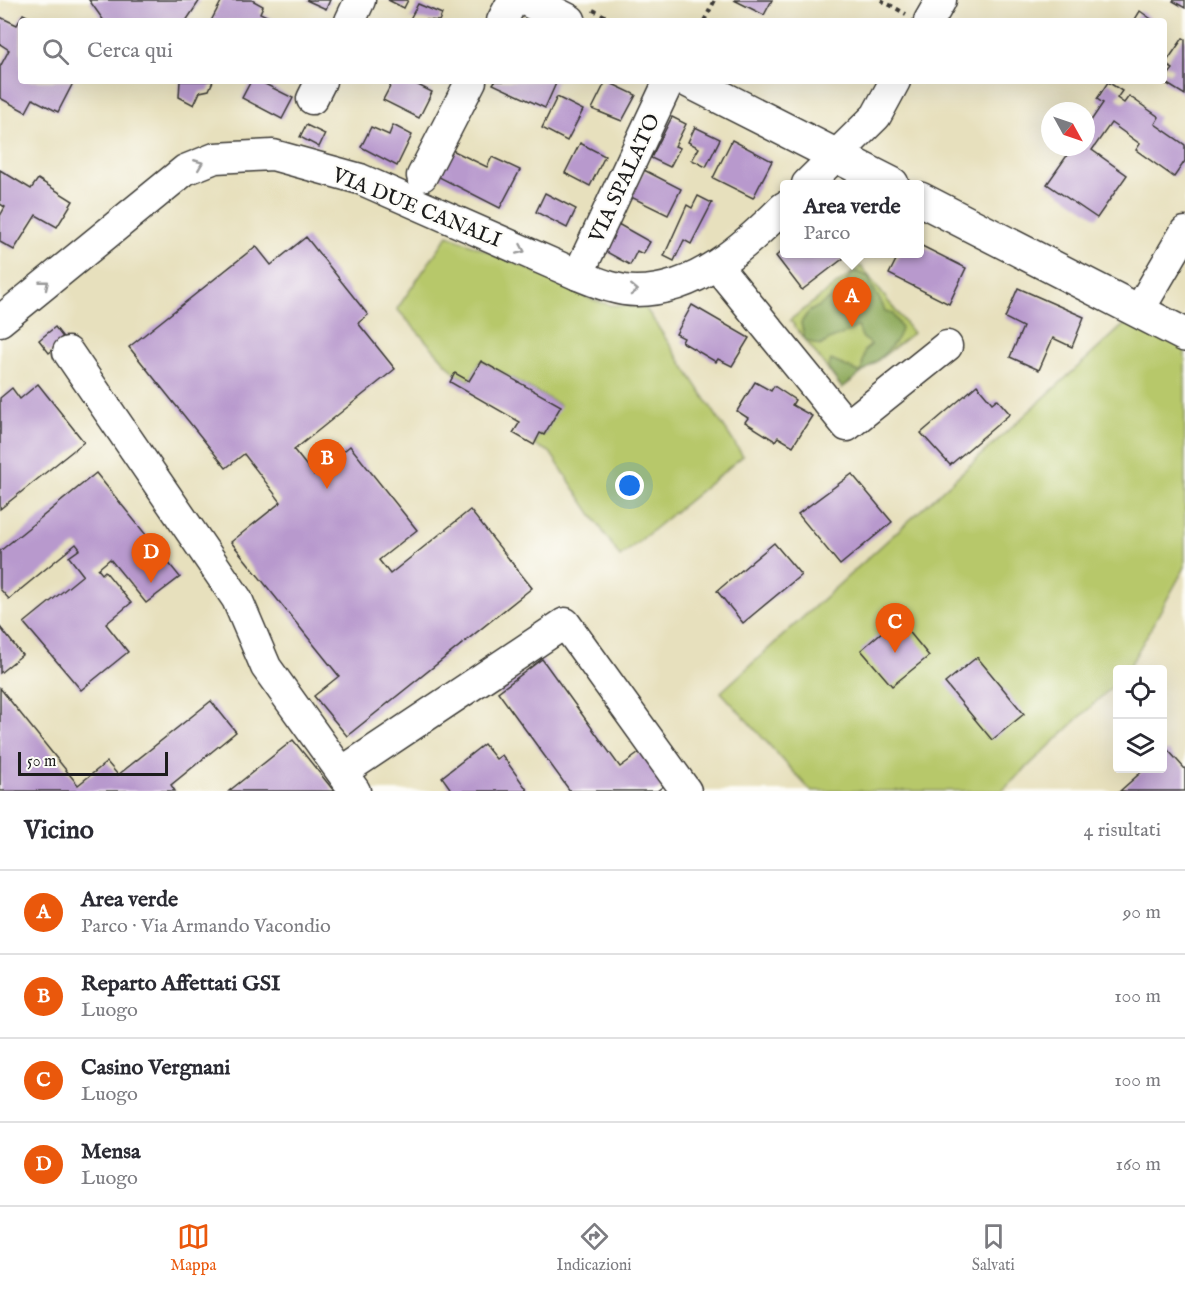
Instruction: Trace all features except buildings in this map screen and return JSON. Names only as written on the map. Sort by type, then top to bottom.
[{"type":"main road","points":[[528,0],[574,10]]},
{"type":"main road","points":[[695,84],[884,180]]},
{"type":"main road","points":[[924,201],[1185,335]]},
{"type":"street","points":[[351,18],[360,0]]},
{"type":"street","points":[[504,18],[513,0]]},
{"type":"street","points":[[920,18],[941,0]]},
{"type":"street","points":[[422,176],[469,84]]},
{"type":"street","name":"VIA SPALATO","points":[[578,275],[668,84]]},
{"type":"street","points":[[811,180],[876,116],[894,84]]},
{"type":"street","name":"VIA DUE CANALI","points":[[0,321],[185,170],[215,158],[235,155],[273,155],[360,179],[578,275],[611,287],[634,291],[677,284],[717,266],[780,211]]},
{"type":"street","points":[[1138,312],[1185,232]]},
{"type":"street","points":[[717,266],[847,426],[947,346]]},
{"type":"street","points":[[68,352],[237,599],[266,667],[348,782],[566,624],[686,791]]},
{"type":"path","points":[[706,18],[715,0]]},
{"type":"path","points":[[881,0],[920,18]]},
{"type":"green space","points":[[448,235],[530,269],[590,299],[610,305],[645,307],[743,456],[620,557],[550,452],[534,445],[540,433],[544,435],[560,405],[481,361],[469,381],[455,373],[397,309]]},
{"type":"green space","points":[[861,266],[913,333],[842,388],[790,320]]},
{"type":"green space","points":[[854,271],[869,277],[885,311],[892,313],[901,328],[893,344],[867,369],[842,388],[828,369],[831,360],[861,373],[865,350],[871,345],[862,337],[858,326],[820,346],[805,340],[801,323],[810,312],[837,292]]},
{"type":"green space","points":[[1138,312],[1185,335],[1185,567],[1130,665],[1113,665],[1113,686],[1002,791],[811,791],[721,692]]},
{"type":"place","name":"Area verde","points":[[852,327]]},
{"type":"place","name":"Reparto Affettati GSI","points":[[327,489]]},
{"type":"place","name":"Mensa","points":[[151,583]]},
{"type":"place","name":"Casino Vergnani","points":[[895,653]]}]
